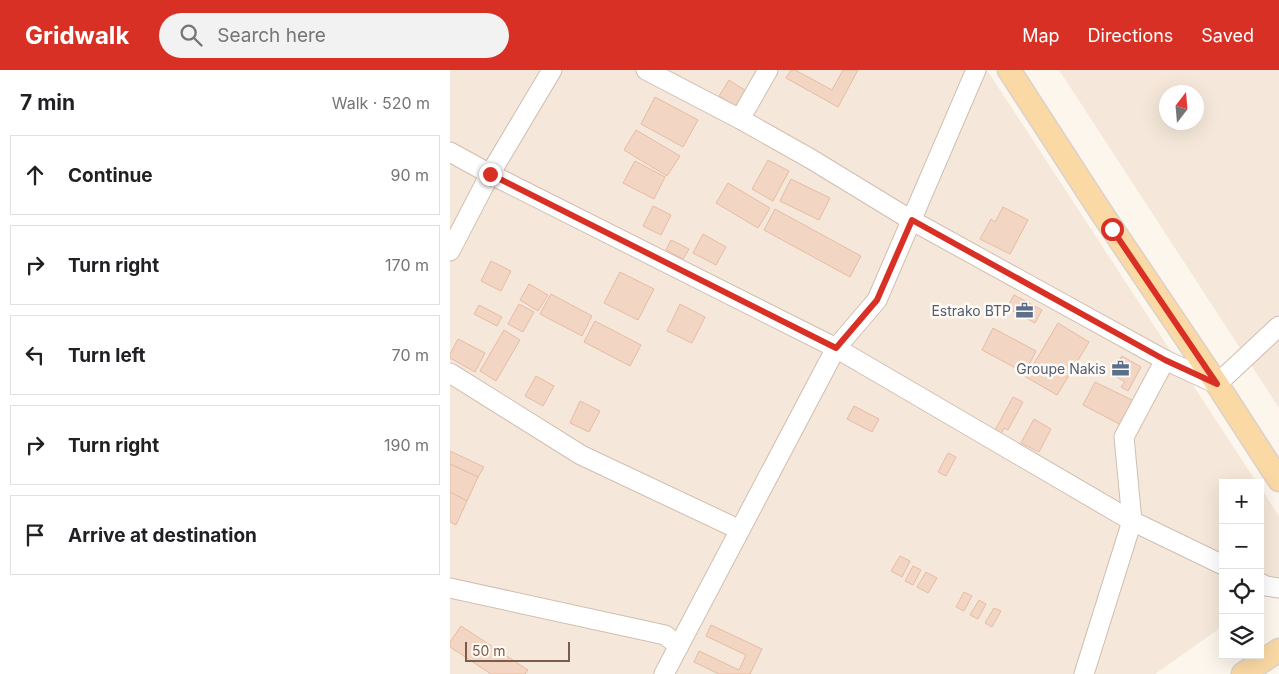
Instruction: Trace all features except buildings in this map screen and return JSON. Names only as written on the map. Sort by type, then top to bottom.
[{"type":"main road","points":[[1010,70],[1099,210],[1217,384],[1279,480]]},
{"type":"main road","points":[[1243,674],[1279,650]]},
{"type":"street","points":[[450,252],[490,174],[552,70]]},
{"type":"street","points":[[646,70],[812,159],[912,220],[1165,360],[1217,384],[1279,326]]},
{"type":"street","points":[[740,119],[768,70]]},
{"type":"street","points":[[664,674],[836,348],[877,300],[976,70]]},
{"type":"street","points":[[450,152],[490,174],[836,348],[1132,521],[1219,563]]},
{"type":"street","points":[[1084,674],[1132,521],[1124,437],[1165,360]]},
{"type":"street","points":[[450,373],[580,455],[740,530]]},
{"type":"street","points":[[1264,585],[1279,588]]},
{"type":"street","points":[[450,588],[665,635],[679,646]]},
{"type":"shaded area","points":[[450,70],[987,70],[1254,479],[1219,479],[1219,629],[1155,674],[450,674]]},
{"type":"shaded area","points":[[1059,70],[1279,70],[1279,408]]},
{"type":"shaded area","points":[[1264,493],[1279,516],[1279,585],[1264,596]]},
{"type":"place","name":"Estrako BTP","points":[[1025,310]]},
{"type":"place","name":"Groupe Nakis","points":[[1120,368]]},
{"type":"route","points":[[490,174],[836,348],[877,300],[912,220],[1165,360],[1217,384],[1112,229]]}]
